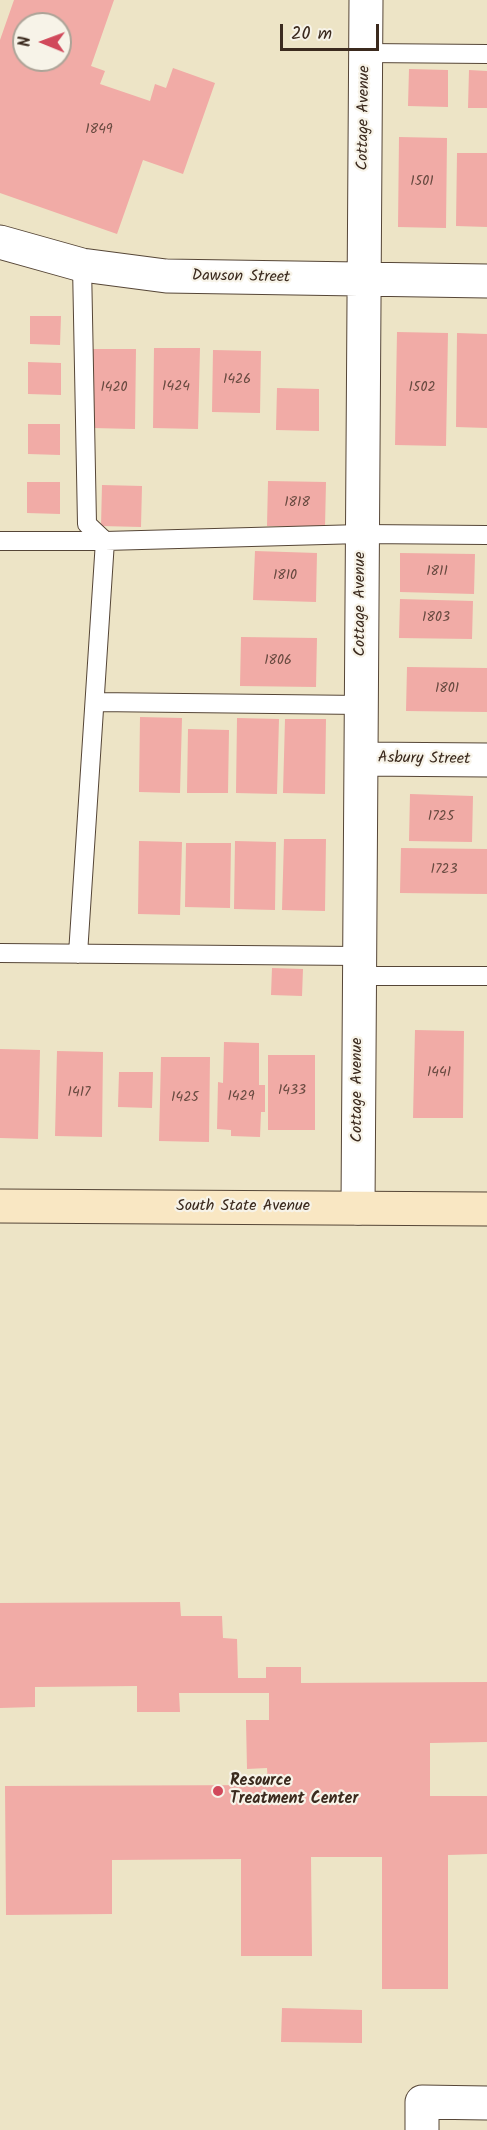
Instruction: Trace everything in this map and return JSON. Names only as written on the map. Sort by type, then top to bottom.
[{"type":"street","name":"Cottage Avenue","points":[[358,1208],[366,0]]},
{"type":"street","name":"Dawson Street","points":[[0,242],[82,265],[136,274],[188,278],[487,281]]},
{"type":"street","name":"Asbury Street","points":[[361,759],[487,760]]},
{"type":"street","name":"South State Avenue","points":[[0,1206],[487,1209]]},
{"type":"street","points":[[422,2116],[487,2103]]},
{"type":"lane","points":[[365,53],[487,54]]},
{"type":"lane","points":[[82,265],[87,524],[105,541]]},
{"type":"lane","points":[[0,541],[105,541],[361,534],[487,535]]},
{"type":"lane","points":[[78,954],[105,541]]},
{"type":"lane","points":[[95,702],[362,705]]},
{"type":"lane","points":[[0,954],[78,954],[359,966],[487,976]]},
{"type":"building","points":[[14,0],[114,0],[91,66],[105,71],[100,84],[150,101],[155,84],[166,88],[173,68],[215,83],[183,174],[143,160],[117,234],[0,193],[0,40]]},
{"type":"building","points":[[409,69],[448,70],[448,107],[408,106]]},
{"type":"building","points":[[469,70],[487,71],[487,108],[468,108]]},
{"type":"building","points":[[399,137],[447,138],[446,228],[398,227]]},
{"type":"building","points":[[457,153],[487,153],[487,227],[456,226]]},
{"type":"building","points":[[30,316],[61,316],[60,345],[30,344]]},
{"type":"building","points":[[397,332],[448,333],[446,446],[395,445]]},
{"type":"building","points":[[457,333],[487,334],[487,428],[456,427]]},
{"type":"building","points":[[154,348],[200,348],[198,429],[153,428]]},
{"type":"building","points":[[93,349],[136,349],[135,429],[92,428]]},
{"type":"building","points":[[213,350],[261,351],[260,413],[212,412]]},
{"type":"building","points":[[28,362],[61,363],[61,395],[28,394]]},
{"type":"building","points":[[277,388],[319,389],[319,431],[276,430]]},
{"type":"building","points":[[28,424],[60,424],[60,455],[28,454]]},
{"type":"building","points":[[268,481],[326,482],[325,527],[267,526]]},
{"type":"building","points":[[27,482],[60,482],[60,514],[27,513]]},
{"type":"building","points":[[102,485],[142,486],[141,527],[101,526]]},
{"type":"building","points":[[255,551],[317,553],[316,602],[253,600]]},
{"type":"building","points":[[400,553],[475,554],[474,594],[400,592]]},
{"type":"building","points":[[400,599],[473,601],[472,639],[399,638]]},
{"type":"building","points":[[241,637],[317,638],[316,687],[240,686]]},
{"type":"building","points":[[407,667],[487,668],[487,712],[406,711]]},
{"type":"building","points":[[140,717],[182,718],[180,793],[139,792]]},
{"type":"building","points":[[237,718],[279,719],[277,794],[236,793]]},
{"type":"building","points":[[285,719],[326,719],[325,794],[283,793]]},
{"type":"building","points":[[188,729],[229,730],[228,793],[187,793]]},
{"type":"building","points":[[410,794],[473,796],[472,842],[409,841]]},
{"type":"building","points":[[284,839],[326,839],[325,911],[282,910]]},
{"type":"building","points":[[139,841],[182,842],[180,915],[138,914]]},
{"type":"building","points":[[235,841],[276,842],[275,910],[234,909]]},
{"type":"building","points":[[186,843],[231,843],[230,908],[185,907]]},
{"type":"building","points":[[401,848],[487,849],[487,894],[400,893]]},
{"type":"building","points":[[272,968],[303,969],[302,996],[271,995]]},
{"type":"building","points":[[415,1030],[464,1031],[463,1118],[413,1118]]},
{"type":"building","points":[[224,1042],[259,1043],[259,1085],[265,1085],[265,1112],[261,1112],[260,1137],[231,1136],[231,1130],[217,1129],[218,1082],[223,1083]]},
{"type":"building","points":[[0,1049],[40,1050],[38,1139],[0,1138]]},
{"type":"building","points":[[57,1051],[103,1052],[102,1137],[55,1136]]},
{"type":"building","points":[[268,1055],[315,1055],[315,1130],[268,1130]]},
{"type":"building","points":[[161,1057],[210,1057],[209,1142],[159,1141]]},
{"type":"building","points":[[119,1072],[153,1072],[152,1108],[118,1107]]},
{"type":"building","name":"Resource Treatment Center","points":[[180,1602],[181,1616],[222,1616],[223,1638],[237,1639],[238,1678],[266,1678],[266,1667],[301,1667],[301,1683],[487,1682],[487,1742],[430,1743],[430,1796],[487,1796],[487,1854],[448,1855],[448,1989],[382,1989],[382,1857],[311,1857],[312,1956],[241,1956],[241,1859],[112,1860],[112,1914],[6,1915],[5,1786],[268,1785],[267,1768],[247,1769],[246,1720],[269,1720],[269,1693],[179,1693],[180,1712],[137,1712],[137,1686],[35,1687],[35,1707],[0,1708],[0,1603]]},
{"type":"building","points":[[282,2008],[362,2010],[362,2043],[281,2042]]},
{"type":"place","name":"Resource Treatment Center","points":[[218,1791]]}]
